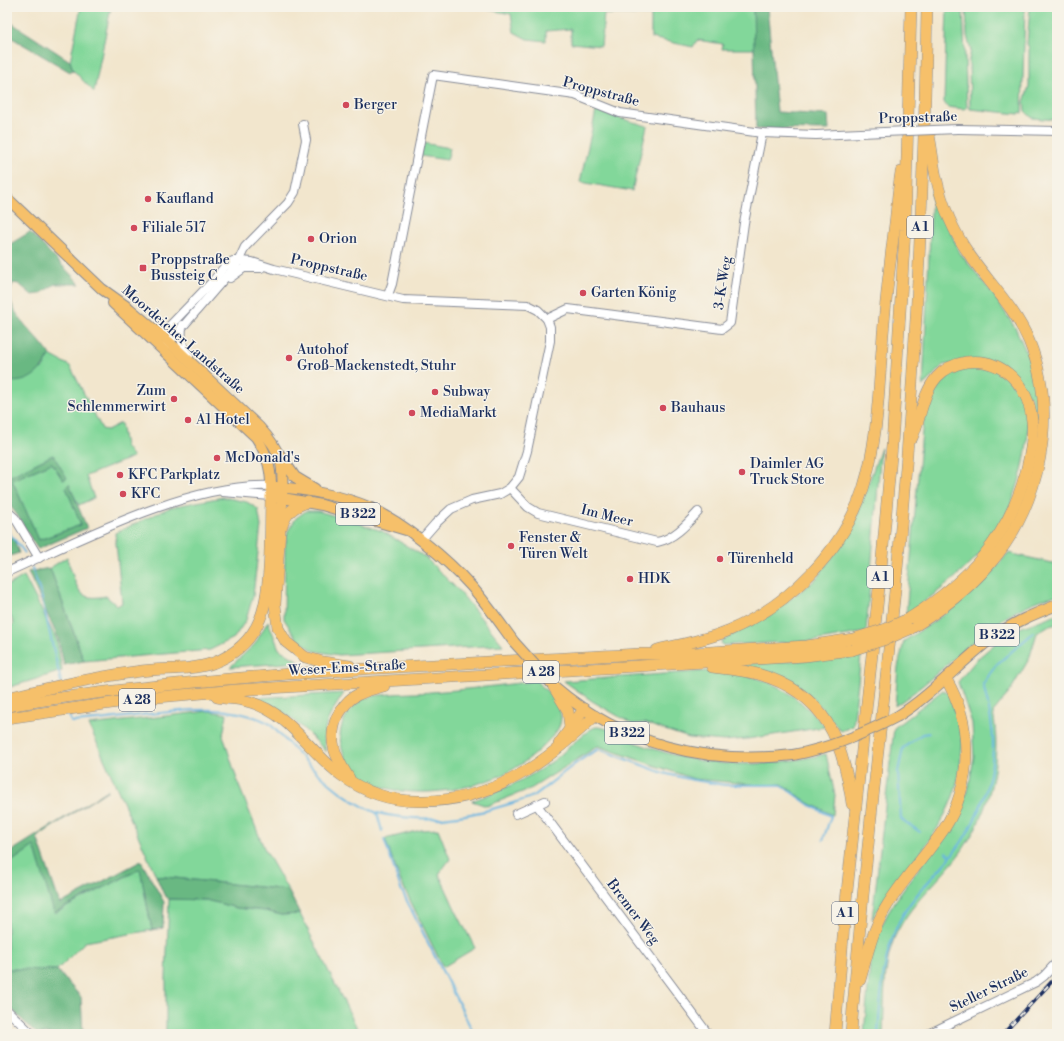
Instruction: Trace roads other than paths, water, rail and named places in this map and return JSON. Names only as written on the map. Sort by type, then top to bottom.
[{"type":"highway","name":"A 1","points":[[834,1034],[854,820],[881,569],[892,445],[903,278],[911,7]]},
{"type":"highway","name":"A 1","points":[[850,1034],[897,570],[908,446],[925,121],[927,7]]},
{"type":"highway","points":[[690,663],[805,656],[889,638],[910,629],[938,612],[956,598],[990,565],[1015,526],[1032,488],[1039,465],[1044,421],[1043,396],[1028,341],[1015,316],[968,253],[954,229],[943,203],[936,177],[925,121]]},
{"type":"highway","points":[[639,654],[708,638],[731,630],[772,608],[814,570],[834,545],[849,521],[862,490],[872,454],[886,296],[899,182],[908,138]]},
{"type":"highway","points":[[639,654],[678,654],[807,646],[853,645],[910,618],[936,602],[983,558],[1007,521],[1022,484],[1028,462],[1032,421],[1029,401],[1022,387],[1013,376],[989,363],[975,361],[948,368],[937,377],[930,388],[922,407],[917,427],[908,446]]},
{"type":"highway","points":[[277,492],[279,529],[275,605],[278,628],[286,642],[296,652],[315,660],[370,670]]},
{"type":"highway","points":[[7,698],[71,682],[142,671],[189,667],[212,663],[230,655],[240,648],[255,631],[261,618],[266,598],[277,492]]},
{"type":"highway","points":[[279,529],[291,510],[308,502]]},
{"type":"highway","name":"Weser-Ems-Straße","points":[[7,706],[74,695],[210,680],[639,654]]},
{"type":"highway","points":[[690,663],[760,675],[789,687],[817,709],[834,732],[842,753],[854,820]]},
{"type":"highway","name":"Weser-Ems-Straße","points":[[7,718],[75,708],[199,694],[410,679],[690,663]]},
{"type":"highway","points":[[350,780],[337,760],[332,740],[333,729],[341,710],[353,697],[363,692],[410,679]]},
{"type":"highway","points":[[853,1006],[874,930],[885,909],[945,827],[962,787],[966,759],[965,732],[959,705],[946,679]]},
{"type":"highway","points":[[552,684],[568,711],[570,728]]},
{"type":"highway","points":[[199,694],[239,699],[271,710],[288,722],[334,770],[366,790],[387,798],[412,801],[453,800],[496,788],[520,776],[556,750],[595,716]]},
{"type":"highway","points":[[556,750],[562,738],[584,709]]},
{"type":"main road","name":"Moordeicher Landstraße","points":[[7,198],[102,289],[110,300],[162,342],[191,363],[272,440],[280,454],[277,492]]},
{"type":"main road","name":"Moordeicher Landstraße","points":[[162,342],[263,447],[277,492]]},
{"type":"main road","points":[[280,454],[295,478],[313,487],[319,493]]},
{"type":"main road","name":"B 322","points":[[277,492],[319,493],[370,507],[421,540],[456,570],[472,587],[514,642],[552,684],[584,709],[627,732],[661,745],[692,753],[743,759],[793,755],[832,746],[854,738],[898,716],[913,706],[1000,632],[1025,618],[1057,606]]},
{"type":"main road","name":"B 322","points":[[277,492],[308,502],[350,512],[406,530]]},
{"type":"street","name":"Proppstraße","points":[[242,264],[252,262],[274,269],[388,295],[433,75],[575,95],[620,114],[762,133],[816,135],[958,129],[1057,131]]},
{"type":"street","points":[[162,342],[182,325],[242,264],[245,247],[288,203],[295,192],[306,140],[303,124]]},
{"type":"street","name":"3-K-Weg","points":[[547,319],[568,309],[716,329],[722,329],[730,323],[744,223],[762,133]]},
{"type":"street","points":[[162,342],[225,266],[233,261],[242,264]]},
{"type":"street","points":[[388,295],[397,299],[418,301],[528,305],[538,310],[547,319],[550,327],[550,341],[527,451],[519,477],[510,488],[500,494],[472,500],[452,509],[435,524],[421,540]]},
{"type":"street","points":[[182,325],[181,340],[184,350],[190,358],[191,363]]},
{"type":"street","name":"Im Meer","points":[[510,488],[528,507],[538,513],[657,542],[668,539],[698,512]]},
{"type":"street","points":[[7,572],[131,518],[170,504],[216,492],[277,492]]},
{"type":"street","points":[[7,511],[16,518],[39,558]]},
{"type":"street","points":[[516,814],[545,802]]},
{"type":"street","name":"Bremer Weg","points":[[537,805],[708,1034]]},
{"type":"street","name":"Steller Straße","points":[[928,1034],[1036,982],[1057,962]]},
{"type":"street","points":[[7,1010],[32,1034]]},
{"type":"waterway","points":[[7,530],[25,553]]},
{"type":"waterway","points":[[32,568],[41,595],[61,682]]},
{"type":"waterway","points":[[878,1034],[883,976],[893,935],[910,904],[952,855],[969,831],[987,788],[993,758],[993,736],[990,713],[983,684],[996,665],[1033,633]]},
{"type":"waterway","points":[[69,714],[71,722],[190,710],[222,710],[254,717],[269,723],[306,762],[332,786],[346,796],[377,813],[382,831]]},
{"type":"waterway","points":[[920,832],[901,819],[898,772],[903,748],[922,734],[929,733]]},
{"type":"waterway","points":[[377,813],[426,819],[474,814],[490,810],[524,800],[535,795],[574,764],[599,749],[663,773],[693,780],[725,785],[781,785],[808,804],[831,816],[823,840]]},
{"type":"waterway","points":[[384,839],[401,889],[474,1034]]},
{"type":"waterway","points":[[946,852],[951,856]]},
{"type":"railway","points":[[1003,1034],[1057,976]]},
{"type":"place","name":"Berger","points":[[346,105]]},
{"type":"place","name":"Kaufland","points":[[148,199]]},
{"type":"place","name":"Filiale 517","points":[[134,228]]},
{"type":"place","name":"Orion","points":[[311,239]]},
{"type":"place","name":"Proppstraße Bussteig C","points":[[143,268]]},
{"type":"place","name":"Garten König","points":[[583,293]]},
{"type":"place","name":"Autohof Groß-Mackenstedt, Stuhr","points":[[289,358]]},
{"type":"place","name":"Subway","points":[[435,392]]},
{"type":"place","name":"Zum Schlemmerwirt","points":[[174,399]]},
{"type":"place","name":"Bauhaus","points":[[663,408]]},
{"type":"place","name":"MediaMarkt","points":[[412,413]]},
{"type":"place","name":"A1 Hotel","points":[[188,420]]},
{"type":"place","name":"McDonald's","points":[[217,458]]},
{"type":"place","name":"Daimler AG Truck Store","points":[[742,472]]},
{"type":"place","name":"KFC Parkplatz","points":[[120,475]]},
{"type":"place","name":"KFC","points":[[123,494]]},
{"type":"place","name":"Fenster & Türen Welt","points":[[511,546]]},
{"type":"place","name":"Türenheld","points":[[720,559]]},
{"type":"place","name":"HDK","points":[[630,579]]}]
